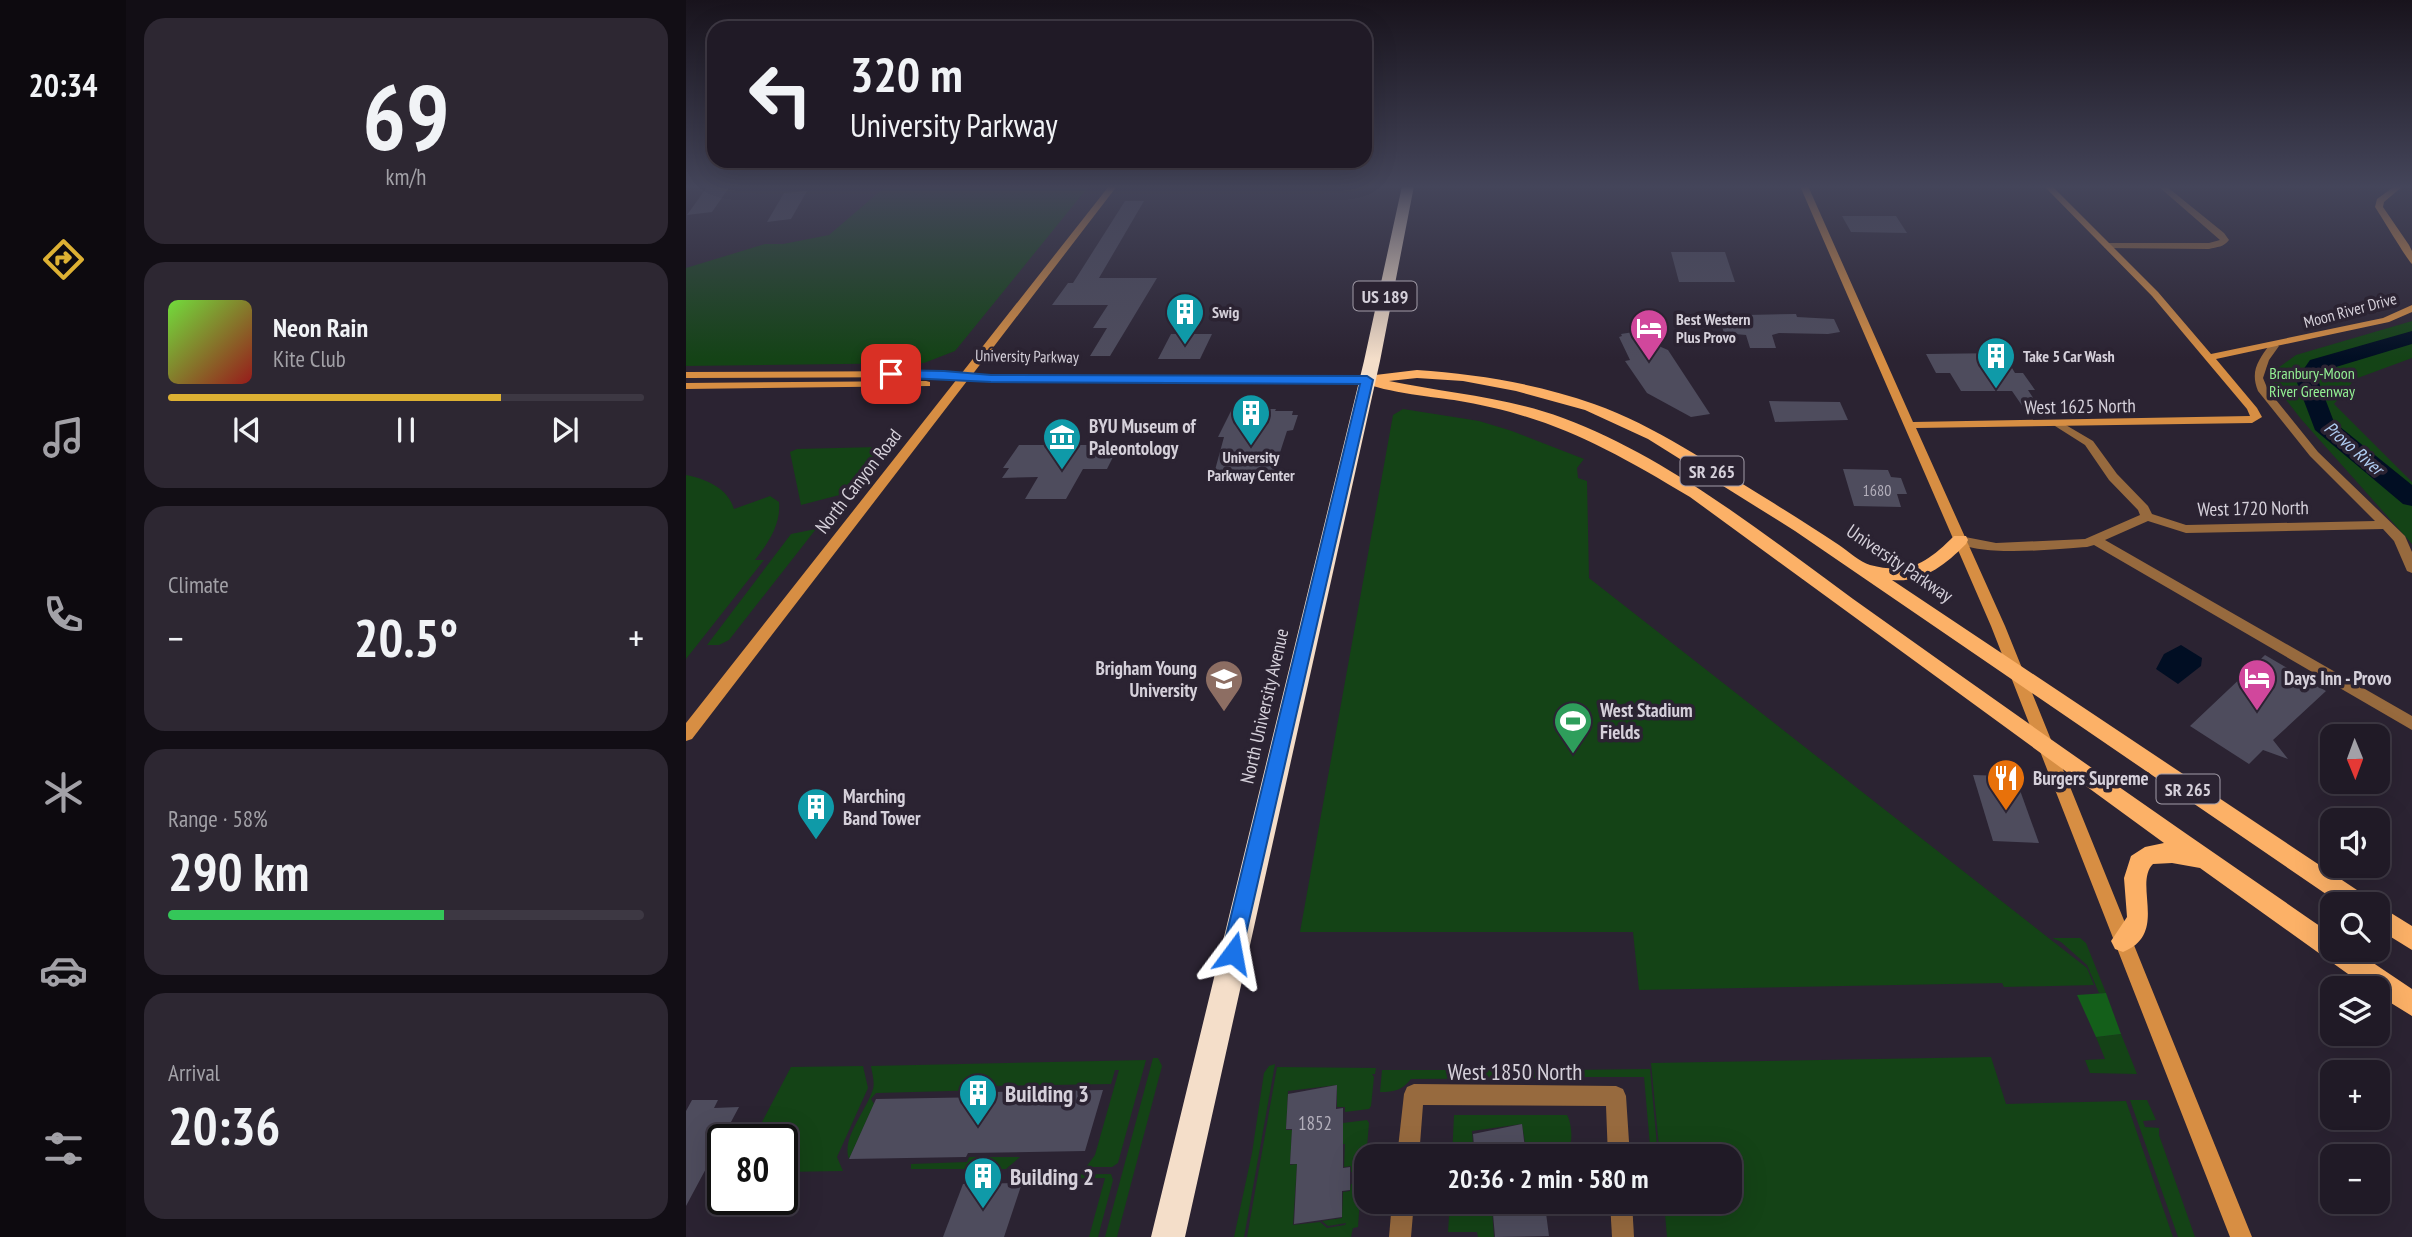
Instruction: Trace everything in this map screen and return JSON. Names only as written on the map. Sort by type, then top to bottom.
[{"type":"highway","name":"North University Avenue","points":[[1168,1237],[1367,380],[1396,244]]},
{"type":"main road","name":"North Canyon Road","points":[[686,735],[966,378],[986,347],[1067,244]]},
{"type":"main road","points":[[1829,244],[2017,672],[2241,1237]]},
{"type":"main road","points":[[2106,244],[2209,357]]},
{"type":"main road","points":[[2403,244],[2412,261]]},
{"type":"main road","name":"Moon River Drive","points":[[2209,357],[2274,346],[2386,320],[2412,308]]},
{"type":"main road","name":"West 1625 North","points":[[1908,425],[2252,420],[2256,417],[2255,413],[2209,357]]},
{"type":"main road","name":"University Parkway","points":[[686,375],[944,374],[966,378],[1367,380],[1403,374],[1463,377],[1538,391],[1632,425],[1689,457],[1856,563],[2342,892]]},
{"type":"main road","points":[[686,386],[936,383],[966,378]]},
{"type":"main road","name":"University Parkway","points":[[1367,380],[1406,390],[1471,398],[1514,408],[1569,426],[1608,443],[1695,494],[2320,940]]},
{"type":"main road","points":[[1856,563],[1887,573],[1918,573],[1934,566],[1961,540]]},
{"type":"main road","points":[[2123,941],[2138,920],[2136,873],[2145,856],[2163,853],[2196,858],[2222,872]]},
{"type":"main road","points":[[2390,924],[2412,939]]},
{"type":"main road","name":"University Parkway","points":[[2351,962],[2412,1004]]},
{"type":"street","points":[[2108,246],[2220,244]]},
{"type":"street","points":[[2274,346],[2264,360],[2258,378],[2263,391],[2314,454],[2399,539],[2412,568]]},
{"type":"street","points":[[1961,540],[1996,547],[2087,543],[2097,541],[2147,517],[2144,509],[2113,477],[2089,443],[2059,424]]},
{"type":"street","name":"West 1720 North","points":[[2147,517],[2186,528],[2387,525]]},
{"type":"street","points":[[2097,541],[2412,724]]},
{"type":"street","name":"West 1850 North","points":[[1409,1144],[1414,1094],[1616,1096],[1618,1144]]},
{"type":"street","points":[[1400,1237],[1402,1214]]},
{"type":"street","points":[[1622,1214],[1623,1237]]},
{"type":"green space","points":[[765,244],[1042,244],[955,351],[924,363],[686,366],[686,268]]},
{"type":"green space","name":"Branbury-Moon River Greenway","points":[[2412,321],[2412,358],[2355,379],[2334,404],[2412,482],[2412,544],[2301,419],[2273,383],[2278,368],[2296,355]]},
{"type":"green space","name":"West Stadium Fields","points":[[1403,409],[1479,421],[1584,459],[1577,468],[1578,478],[1587,481],[1589,578],[2087,968],[2094,985],[2004,987],[2002,983],[1639,990],[1633,932],[1300,932],[1393,415]]},
{"type":"green space","points":[[878,447],[881,451],[847,493],[801,505],[790,452],[797,449]]},
{"type":"green space","points":[[686,475],[701,479],[721,490],[727,495],[734,509],[770,496],[779,502],[779,510],[773,532],[755,560],[764,560],[686,659]]},
{"type":"green space","points":[[816,529],[729,640],[719,645],[707,645],[791,534]]},
{"type":"green space","points":[[2052,938],[2080,938],[2086,943],[2106,993],[2099,993],[2087,965],[2061,942]]},
{"type":"green space","points":[[2106,993],[2121,1034],[2096,1037],[2077,995]]},
{"type":"green space","points":[[2121,1034],[2137,1074],[2090,1073],[2085,1060],[2105,1059],[2096,1037]]},
{"type":"green space","points":[[1991,1057],[2006,1104],[2126,1101],[2173,1237],[1667,1237],[1665,1214],[1742,1214],[1742,1144],[1659,1144],[1651,1063]]},
{"type":"green space","points":[[1153,1058],[1158,1058],[1162,1066],[1117,1237],[1105,1237]]},
{"type":"green space","points":[[1146,1060],[1118,1163],[1112,1167],[1086,1167],[1095,1155],[1119,1070],[1115,1070],[1111,1084],[988,1086],[987,1090],[876,1093],[871,1099],[874,1104],[849,1159],[847,1151],[851,1133],[873,1089],[871,1066]]},
{"type":"green space","points":[[1275,1064],[1244,1237],[1234,1237],[1252,1153],[1264,1073],[1269,1066]]},
{"type":"green space","points":[[863,1066],[868,1088],[837,1157],[843,1171],[798,1172],[798,1124],[761,1124],[791,1067]]},
{"type":"green space","points":[[1277,1067],[1376,1068],[1375,1074],[1372,1074],[1374,1077],[1369,1109],[1345,1112],[1345,1107],[1337,1107],[1337,1085],[1288,1091],[1286,1130],[1292,1130],[1290,1165],[1297,1164],[1293,1225],[1320,1222],[1327,1228],[1345,1225],[1346,1223],[1328,1226],[1322,1221],[1342,1218],[1343,1192],[1350,1191],[1351,1184],[1354,1184],[1354,1214],[1359,1214],[1358,1227],[1353,1228],[1351,1237],[1247,1237]]},
{"type":"green space","points":[[1650,1069],[1657,1144],[1650,1144],[1644,1077],[1570,1077],[1570,1070]]},
{"type":"green space","points":[[1382,1070],[1565,1070],[1565,1078],[1411,1079],[1398,1090],[1380,1092]]},
{"type":"green space","points":[[2130,1100],[2147,1100],[2156,1120],[2143,1121],[2145,1127],[2159,1128],[2159,1135],[2195,1237],[2178,1237]]},
{"type":"green space","points":[[1454,1115],[1567,1115],[1570,1122],[1570,1144],[1525,1144],[1522,1124],[1472,1131],[1473,1144],[1453,1144]]},
{"type":"green space","points":[[1367,1120],[1369,1123],[1367,1144],[1354,1144],[1354,1172],[1351,1172],[1351,1166],[1344,1167],[1345,1144],[1337,1145],[1337,1131],[1343,1130],[1343,1123]]},
{"type":"green space","points":[[969,1157],[1020,1157],[1006,1169],[911,1169],[911,1164],[967,1162]]},
{"type":"green space","points":[[1111,1174],[1113,1180],[1098,1237],[1089,1237],[1105,1178],[1039,1179],[1040,1175]]},
{"type":"green space","points":[[1449,1214],[1492,1214],[1494,1237],[1478,1237],[1477,1232],[1448,1232]]},
{"type":"water","points":[[2181,645],[2202,658],[2201,666],[2178,684],[2156,669],[2164,654]]},
{"type":"building","points":[[1098,244],[1119,244],[1099,278],[1157,278],[1110,356],[1090,356],[1107,328],[1093,328],[1108,305],[1052,305],[1068,283],[1073,283]]},
{"type":"building","points":[[1671,252],[1725,252],[1735,282],[1679,282]]},
{"type":"building","points":[[1796,314],[1797,317],[1834,319],[1840,332],[1779,333],[1772,335],[1776,348],[1750,348],[1746,335],[1724,333],[1720,320],[1747,315]]},
{"type":"building","name":"Best Western Plus Provo","points":[[1651,332],[1661,347],[1668,350],[1710,414],[1691,417],[1647,393],[1625,361],[1630,360],[1619,337],[1621,334]]},
{"type":"building","name":"Swig","points":[[1171,334],[1212,334],[1200,359],[1158,359]]},
{"type":"building","points":[[2003,353],[2015,373],[2023,373],[2035,390],[2028,390],[2039,407],[2023,407],[2012,391],[1961,391],[1950,373],[1936,373],[1926,354]]},
{"type":"building","points":[[1769,401],[1840,402],[1848,420],[1775,422]]},
{"type":"building","name":"University Parkway Center","points":[[1232,409],[1276,409],[1275,411],[1293,411],[1292,415],[1298,415],[1293,430],[1287,431],[1274,471],[1234,475],[1226,473],[1228,470],[1215,470],[1224,437],[1218,437]]},
{"type":"building","name":"BYU Museum of Paleontology","points":[[1019,445],[1119,445],[1107,469],[1083,469],[1066,499],[1025,499],[1038,477],[1002,478],[1009,468],[1003,468]]},
{"type":"building","points":[[1843,469],[1888,470],[1891,477],[1901,478],[1907,494],[1897,494],[1901,507],[1854,506]]},
{"type":"building","name":"Days Inn - Provo","points":[[2265,655],[2326,691],[2273,740],[2288,759],[2263,750],[2249,764],[2190,726]]},
{"type":"building","name":"Burgers Supreme","points":[[1973,775],[2007,776],[2017,782],[2039,843],[1993,841]]},
{"type":"building","points":[[1337,1085],[1336,1109],[1343,1108],[1343,1168],[1350,1167],[1350,1190],[1342,1191],[1342,1217],[1294,1224],[1297,1164],[1290,1164],[1292,1129],[1286,1129],[1288,1094]]},
{"type":"building","name":"Building 3","points":[[1103,1090],[1085,1151],[849,1159],[876,1099],[989,1097],[991,1092]]},
{"type":"building","points":[[692,1100],[718,1100],[714,1108],[739,1107],[730,1124],[707,1124],[707,1167],[686,1206],[686,1111]]},
{"type":"building","points":[[1522,1124],[1524,1144],[1474,1144],[1473,1134]]},
{"type":"building","name":"Building 2","points":[[1022,1183],[1004,1237],[943,1237],[963,1184]]},
{"type":"building","points":[[1493,1214],[1546,1214],[1549,1236],[1495,1237]]},
{"type":"waterway","name":"Provo River","points":[[2412,337],[2318,365],[2307,380],[2323,425],[2412,498]]},
{"type":"place","name":"Swig","points":[[1185,346]]},
{"type":"place","name":"Best Western Plus Provo","points":[[1649,362]]},
{"type":"place","name":"Take 5 Car Wash","points":[[1996,390]]},
{"type":"place","name":"University Parkway Center","points":[[1251,447]]},
{"type":"place","name":"BYU Museum of Paleontology","points":[[1062,471]]},
{"type":"place","name":"Days Inn - Provo","points":[[2257,712]]},
{"type":"place","name":"Brigham Young University","points":[[1224,713]]},
{"type":"place","name":"West Stadium Fields","points":[[1573,755]]},
{"type":"place","name":"Burgers Supreme","points":[[2006,812]]},
{"type":"place","name":"Marching Band Tower","points":[[816,841]]},
{"type":"place","name":"Building 3","points":[[978,1127]]},
{"type":"place","name":"Building 2","points":[[983,1210]]},
{"type":"route","points":[[891,374],[944,374],[966,378],[1367,380],[1233,953]]}]
